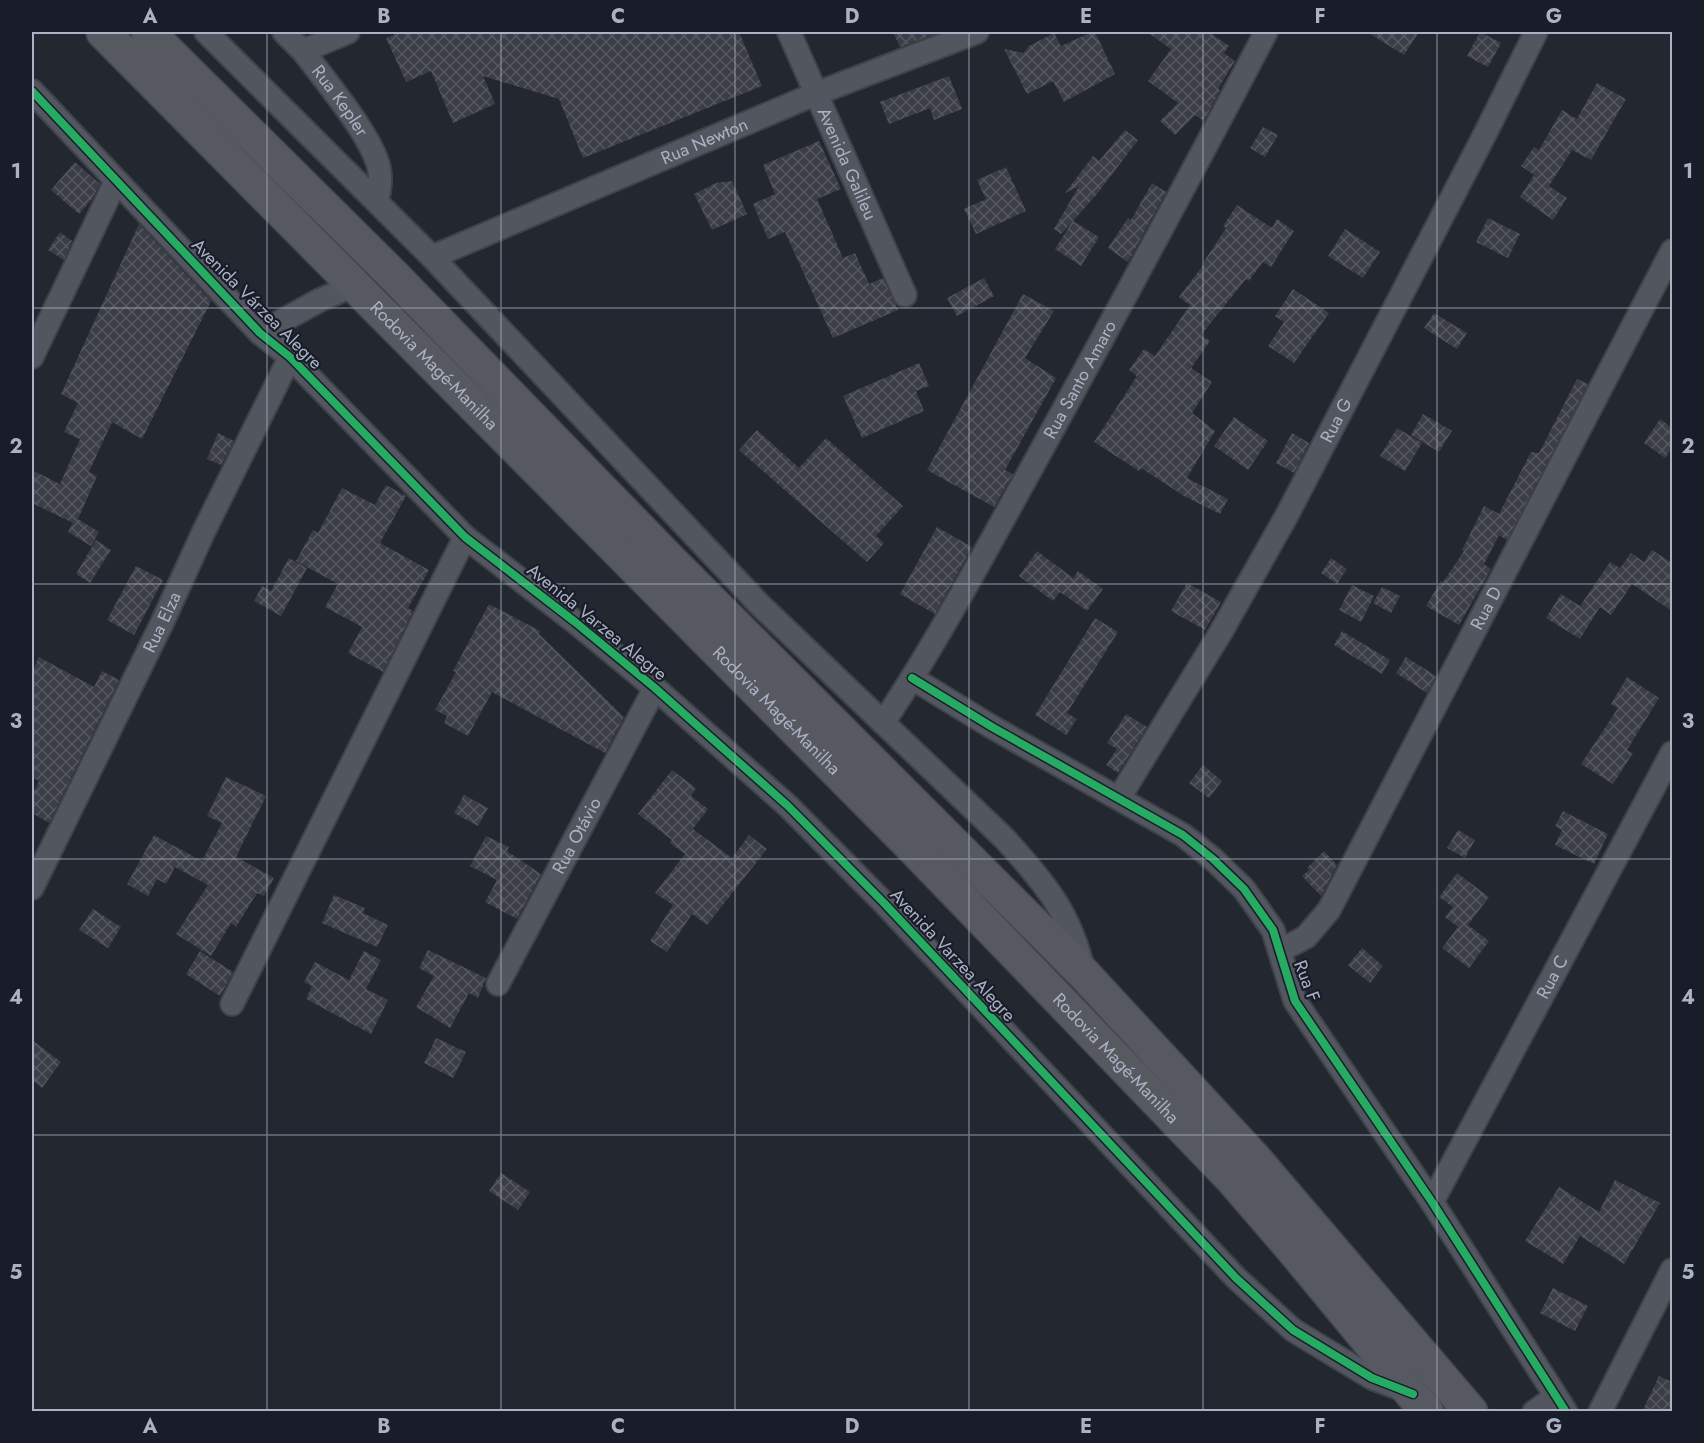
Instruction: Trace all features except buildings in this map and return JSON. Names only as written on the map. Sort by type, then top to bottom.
[{"type":"highway","name":"Rodovia Magé-Manilha","points":[[103,32],[917,853],[1232,1179],[1420,1403]]},
{"type":"highway","name":"Rodovia Magé-Manilha","points":[[148,32],[388,270],[669,559],[1084,974],[1255,1159],[1471,1412]]},
{"type":"street","points":[[206,32],[432,256],[760,605],[975,808],[1040,878],[1053,896],[1071,929],[1084,974]]},
{"type":"street","points":[[284,32],[303,51]]},
{"type":"street","name":"Rua Kepler","points":[[348,32],[303,51],[336,95],[372,150],[379,167],[377,200]]},
{"type":"street","name":"Avenida Galileu","points":[[789,32],[905,295]]},
{"type":"street","name":"Rua Newton","points":[[432,256],[815,94],[977,32]]},
{"type":"street","name":"Rua Santo Amaro","points":[[883,723],[912,678],[1112,321],[1266,32]]},
{"type":"street","name":"Rua G","points":[[1119,798],[1221,632],[1287,515],[1536,32]]},
{"type":"street","name":"Avenida Várzea Alegre","points":[[32,91],[260,333],[290,357],[465,537]]},
{"type":"street","points":[[32,357],[116,181]]},
{"type":"street","name":"Rua D","points":[[1281,950],[1306,937],[1329,910],[1672,251]]},
{"type":"street","points":[[260,333],[320,300],[355,285]]},
{"type":"street","name":"Rua Elza","points":[[32,888],[290,357]]},
{"type":"street","points":[[232,1004],[465,537]]},
{"type":"street","name":"Avenida Varzea Alegre","points":[[465,537],[575,622],[655,688],[788,806],[876,895],[1236,1278],[1293,1330],[1372,1378],[1420,1403]]},
{"type":"street","name":"Rua F","points":[[912,678],[992,727],[1183,835],[1213,859],[1244,889],[1273,930],[1295,1001],[1432,1202],[1560,1404]]},
{"type":"street","name":"Rua Otávio","points":[[498,984],[655,688]]},
{"type":"street","name":"Rua C","points":[[1432,1202],[1672,753]]},
{"type":"street","points":[[1600,1412],[1672,1270]]},
{"type":"street","points":[[1534,1412],[1560,1404]]},
{"type":"cycle path","points":[[32,91],[260,333],[290,357],[465,537],[575,622],[655,688],[788,806],[884,903],[1236,1278],[1293,1330],[1372,1378],[1413,1394]]},
{"type":"cycle path","points":[[912,678],[992,727],[1183,835],[1213,859],[1244,889],[1273,930],[1295,1001],[1432,1202],[1566,1412]]}]
